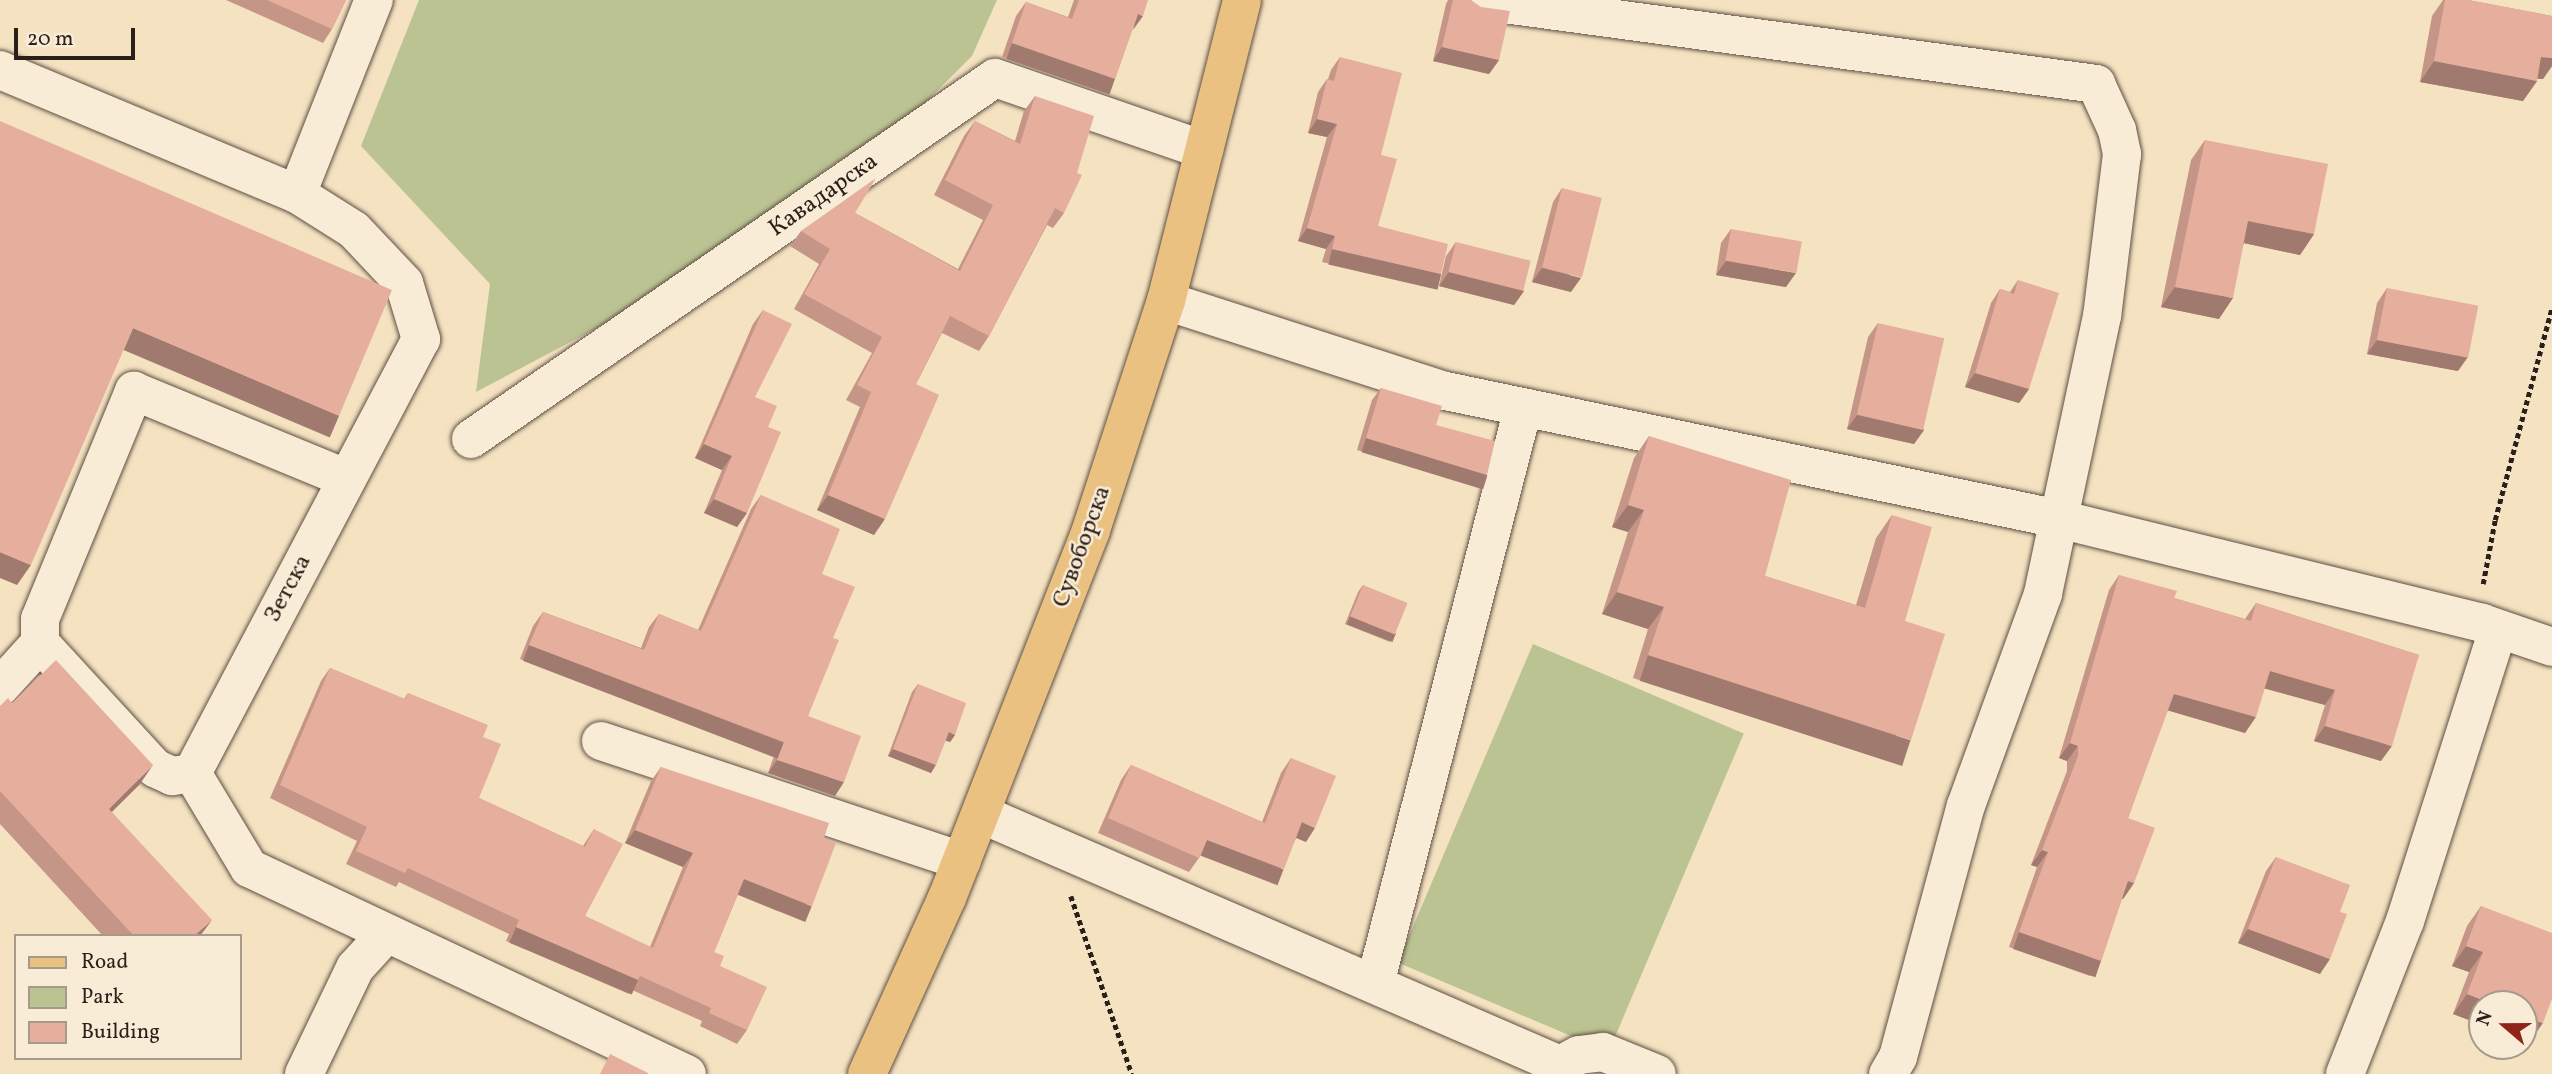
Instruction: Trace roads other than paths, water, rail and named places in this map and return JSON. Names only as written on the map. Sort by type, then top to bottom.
[{"type":"main road","name":"Сувоборска","points":[[867,1074],[962,861],[1091,530],[1166,301],[1242,0]]},
{"type":"street","points":[[298,194],[374,0]]},
{"type":"street","points":[[1475,0],[2096,84],[2117,130],[2122,155],[2102,316],[2043,594],[1966,805],[1898,1057],[1888,1074]]},
{"type":"street","name":"Зетска","points":[[0,70],[298,194],[354,230],[404,283],[421,339],[192,773]]},
{"type":"street","name":"Кавадарска","points":[[471,439],[995,78],[1204,149]]},
{"type":"street","points":[[1166,301],[1441,390],[2059,519],[2490,626],[2552,647]]},
{"type":"street","points":[[0,687],[40,643],[40,619],[134,391],[347,479]]},
{"type":"street","points":[[1375,984],[1523,408]]},
{"type":"street","points":[[2344,1074],[2405,921],[2490,626]]},
{"type":"street","points":[[40,643],[155,768],[172,776],[192,773],[249,868],[687,1074]]},
{"type":"street","points":[[601,741],[962,861]]},
{"type":"street","points":[[981,814],[1375,984],[1561,1069],[1579,1055],[1603,1052],[1657,1074]]},
{"type":"street","points":[[304,1074],[355,968],[387,933]]}]
